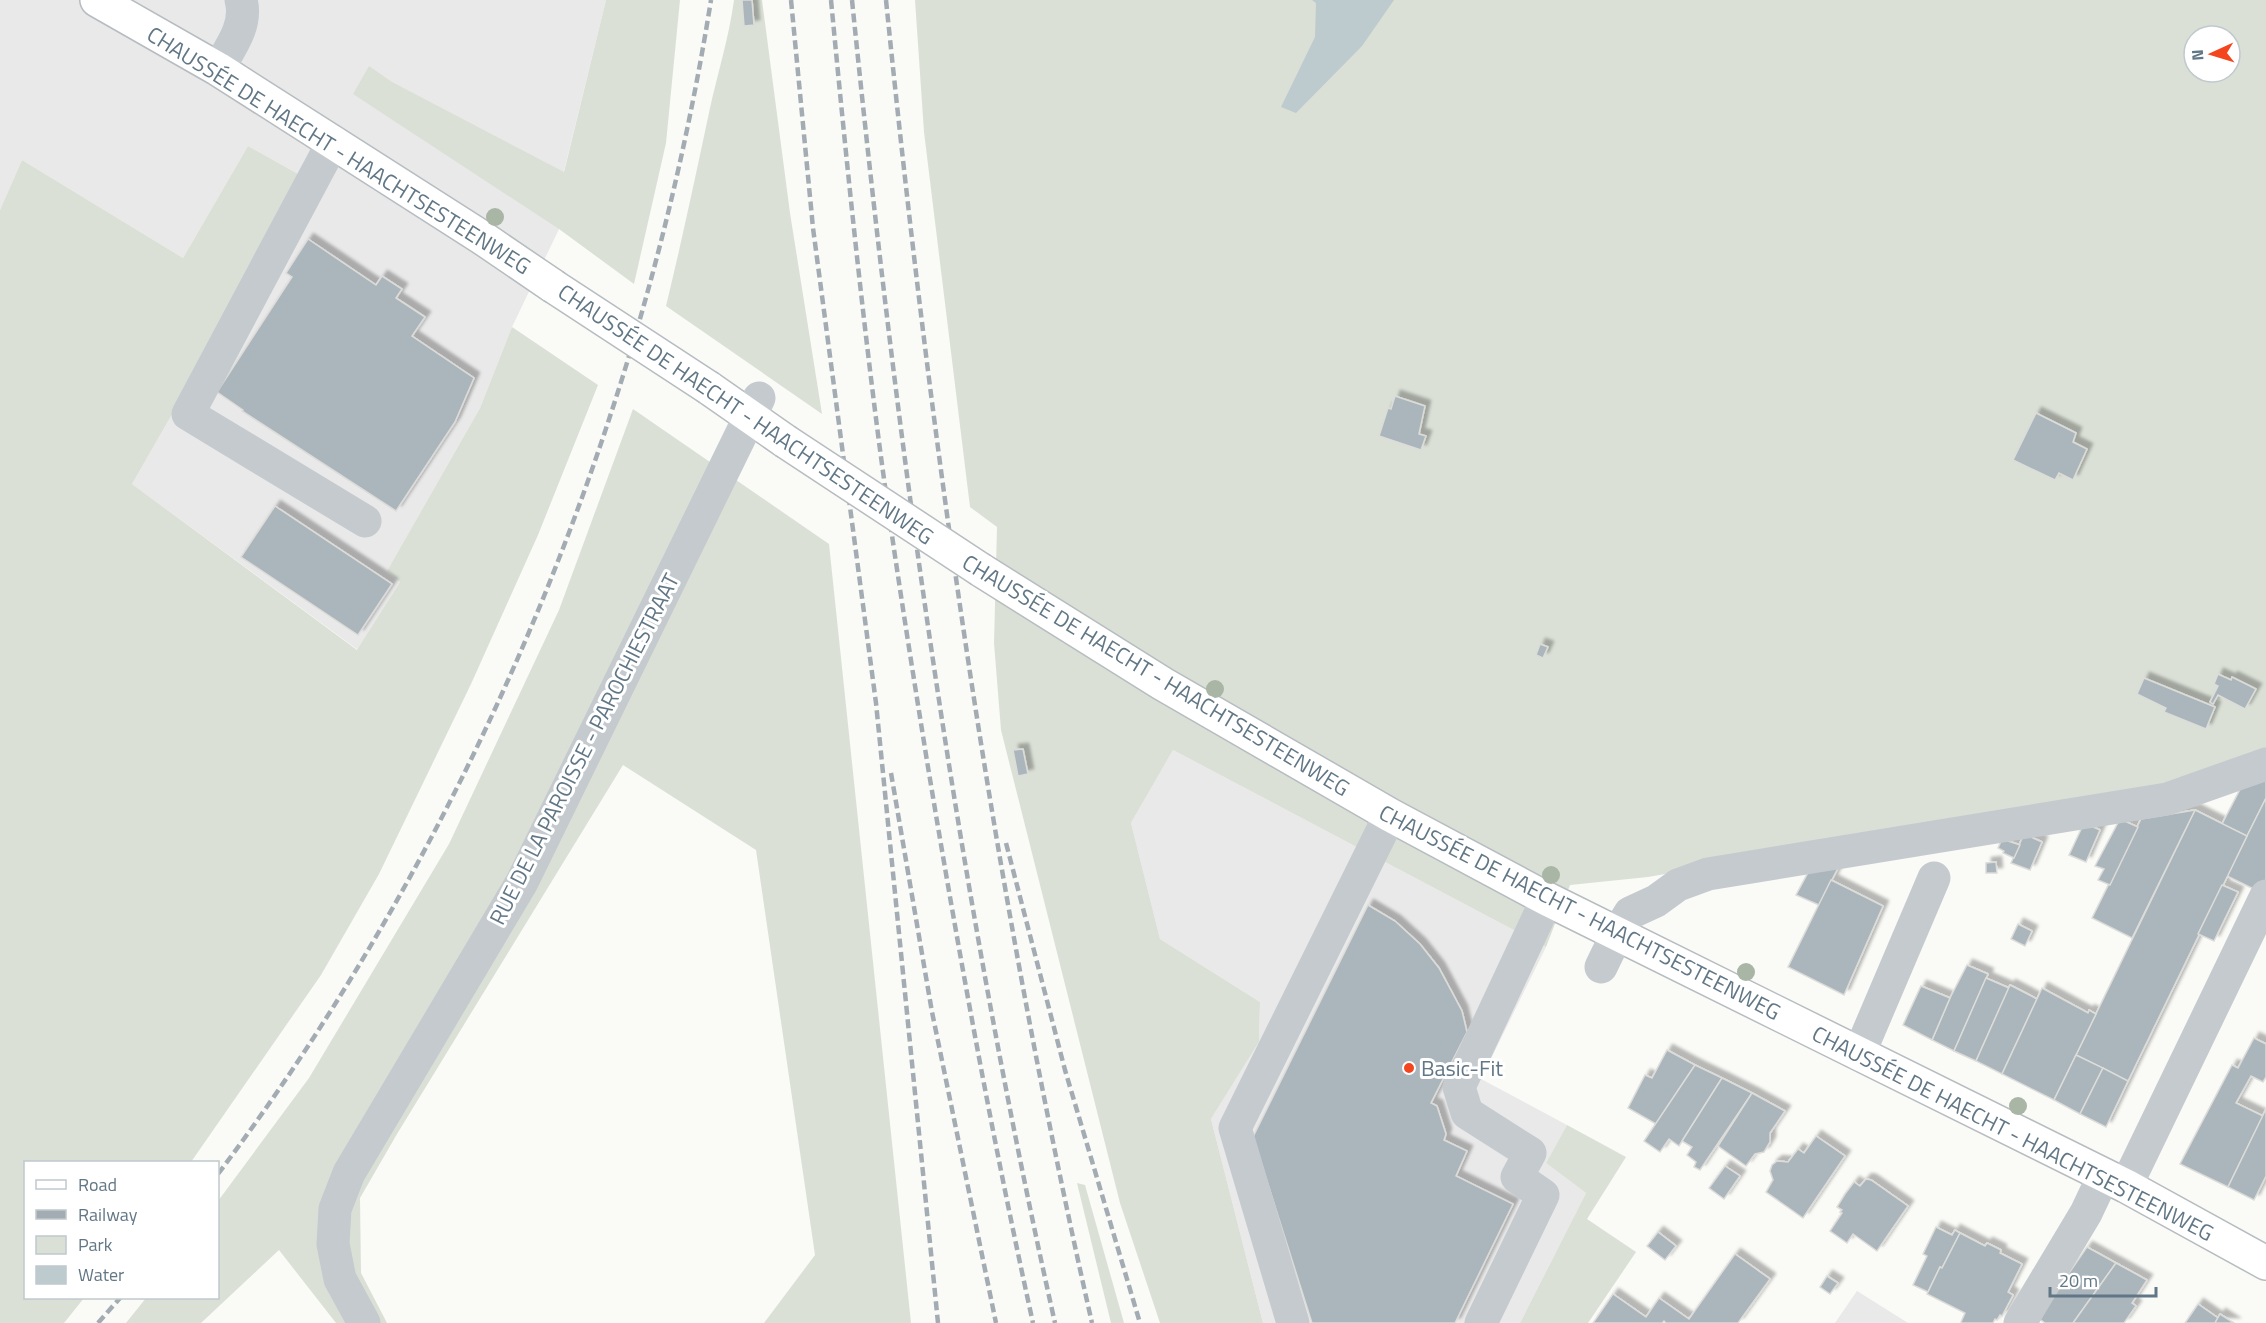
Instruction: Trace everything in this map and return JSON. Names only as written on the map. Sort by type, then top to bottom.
[{"type":"main road","name":"CHAUSSÉE DE HAECHT - HAACHTSESTEENWEG","points":[[97,0],[218,69],[481,237],[709,388],[754,407],[785,441],[981,570],[1163,684],[1390,815],[1547,899],[2115,1180],[2266,1263]]},
{"type":"street","points":[[218,69],[242,21],[244,9],[241,0]]},
{"type":"street","points":[[333,142],[188,414],[365,521]]},
{"type":"street","name":"RUE DE LA PAROISSE - PAROCHIESTRAAT","points":[[364,1323],[340,1280],[333,1244],[335,1209],[349,1173],[522,882],[754,407]]},
{"type":"street","points":[[1601,967],[1617,933],[1630,913],[1656,901],[1678,885],[1708,874],[2168,799],[2266,764]]},
{"type":"street","points":[[1293,1323],[1235,1128],[1390,815]]},
{"type":"street","points":[[1859,1054],[1934,878]]},
{"type":"street","points":[[2020,1323],[2086,1212],[2115,1180],[2266,896]]},
{"type":"street","points":[[1481,1323],[1543,1195],[1517,1177],[1530,1153],[1467,1113],[1459,1088],[1547,899]]},
{"type":"shaded area","points":[[0,0],[606,0],[557,199],[559,229],[512,327],[480,408],[387,571],[400,582],[358,650],[132,484],[307,179],[248,146],[183,258],[22,160],[0,210]]},
{"type":"shaded area","points":[[1173,750],[1546,947],[1481,1079],[1567,1125],[1546,1163],[1586,1193],[1520,1323],[1263,1323],[1211,1119],[1259,1042],[1260,1002],[1160,939],[1131,823]]},
{"type":"shaded area","points":[[1857,1291],[1908,1323],[1835,1323]]},
{"type":"green space","points":[[606,0],[680,0],[666,143],[634,284],[559,229],[353,94],[369,66],[392,82],[564,172]]},
{"type":"green space","points":[[734,0],[762,0],[790,213],[822,414],[666,306]]},
{"type":"green space","points":[[915,0],[2266,0],[2266,752],[2163,789],[1922,828],[1648,877],[1570,885],[1546,947],[1173,750],[1131,823],[1160,939],[1260,1002],[1259,1042],[1211,1119],[1263,1323],[1160,1323],[1120,1203],[1001,730],[994,643],[997,527],[970,507],[924,132]]},
{"type":"green space","points":[[248,146],[307,179],[132,484],[357,650],[400,582],[387,571],[480,408],[512,327],[598,385],[538,535],[471,684],[379,874],[321,975],[192,1161],[24,1161],[24,1299],[83,1299],[64,1323],[0,1323],[0,210],[22,160],[183,258]]},
{"type":"green space","points":[[633,409],[829,544],[911,1323],[764,1323],[815,1255],[756,850],[623,765],[360,1198],[361,1273],[387,1323],[336,1323],[279,1250],[201,1323],[126,1323],[145,1299],[219,1299],[219,1200],[309,1078],[449,844],[559,610]]},
{"type":"green space","points":[[1567,1125],[1626,1157],[1587,1219],[1636,1252],[1588,1323],[1520,1323],[1586,1193],[1546,1163]]},
{"type":"green space","points":[[1077,1183],[1085,1185],[1124,1323],[1111,1323]]},
{"type":"water","points":[[1312,0],[1394,0],[1362,46],[1296,113],[1281,107],[1315,37],[1316,3]]},
{"type":"building","points":[[742,0],[752,0],[754,25],[744,26]]},
{"type":"building","points":[[308,239],[376,285],[382,276],[402,289],[396,298],[425,317],[412,336],[474,378],[455,422],[396,511],[242,411],[217,392],[292,277],[286,273]]},
{"type":"building","points":[[1395,396],[1425,406],[1419,434],[1426,436],[1421,450],[1379,436],[1388,408],[1391,409]]},
{"type":"building","points":[[2036,413],[2076,433],[2073,442],[2087,449],[2073,480],[2059,473],[2055,480],[2013,460]]},
{"type":"building","points":[[275,506],[392,584],[358,635],[241,557]]},
{"type":"building","points":[[1540,644],[1548,647],[1543,658],[1536,655]]},
{"type":"building","points":[[2218,674],[2231,680],[2232,677],[2256,689],[2245,709],[2218,695],[2213,704],[2210,702],[2218,686],[2214,684]]},
{"type":"building","points":[[2144,678],[2215,707],[2206,729],[2164,712],[2166,708],[2137,694]]},
{"type":"building","points":[[1023,749],[1028,774],[1018,776],[1013,750]]},
{"type":"building","points":[[2266,773],[2266,798],[2247,836],[2222,824],[2246,778]]},
{"type":"building","points":[[2266,798],[2266,895],[2227,876]]},
{"type":"building","points":[[2195,810],[2247,836],[2128,1081],[2076,1055]]},
{"type":"building","points":[[2195,810],[2132,938],[2092,918],[2141,819]]},
{"type":"building","points":[[2120,819],[2138,827],[2110,885],[2098,880],[2104,869],[2095,866]]},
{"type":"building","points":[[2084,823],[2100,830],[2086,862],[2069,855]]},
{"type":"building","points":[[2024,834],[2042,842],[2030,870],[2011,863]]},
{"type":"building","points":[[2002,839],[2020,845],[2014,858],[1998,848]]},
{"type":"building","points":[[1996,862],[1997,873],[1986,873],[1986,863]]},
{"type":"building","points":[[1840,864],[1819,905],[1796,895],[1810,869]]},
{"type":"building","points":[[1831,880],[1883,906],[1844,995],[1788,967]]},
{"type":"building","points":[[2222,885],[2238,892],[2214,941],[2198,934]]},
{"type":"building","points":[[1368,905],[1395,921],[1420,944],[1439,968],[1462,1011],[1467,1032],[1431,1103],[1437,1106],[1446,1134],[1444,1140],[1467,1151],[1456,1176],[1513,1204],[1455,1323],[1312,1323],[1253,1137]]},
{"type":"building","points":[[2018,924],[2032,931],[2025,946],[2011,939]]},
{"type":"building","points":[[1967,965],[1988,974],[1954,1051],[1932,1040]]},
{"type":"building","points":[[1986,978],[2009,988],[1976,1061],[1954,1051]]},
{"type":"building","points":[[2010,985],[2037,999],[2002,1074],[1976,1061]]},
{"type":"building","points":[[1921,986],[1950,998],[1932,1040],[1903,1025]]},
{"type":"building","points":[[2042,988],[2088,1013],[2089,1010],[2096,1014],[2054,1100],[2002,1074]]},
{"type":"building","points":[[2254,1038],[2266,1044],[2266,1077],[2263,1082],[2251,1076],[2236,1103],[2263,1116],[2228,1187],[2180,1164],[2232,1065],[2238,1068]]},
{"type":"building","points":[[1667,1050],[1695,1065],[1656,1124],[1628,1108],[1645,1075],[1652,1078]]},
{"type":"building","points":[[2076,1055],[2103,1068],[2080,1114],[2054,1100]]},
{"type":"building","points":[[1695,1065],[1722,1078],[1679,1146],[1669,1139],[1660,1152],[1644,1141]]},
{"type":"building","points":[[2103,1068],[2128,1081],[2106,1127],[2080,1114]]},
{"type":"building","points":[[1722,1078],[1752,1093],[1700,1170],[1694,1167],[1696,1162],[1687,1155],[1692,1147],[1682,1141]]},
{"type":"building","points":[[1752,1093],[1785,1111],[1770,1133],[1770,1142],[1764,1152],[1755,1154],[1746,1166],[1718,1146]]},
{"type":"building","points":[[2266,1109],[2266,1176],[2254,1200],[2228,1187]]},
{"type":"building","points":[[1816,1136],[1845,1156],[1803,1218],[1766,1192],[1773,1180],[1770,1171],[1772,1165],[1777,1161],[1788,1162],[1798,1149],[1804,1153]]},
{"type":"building","points":[[1725,1166],[1740,1176],[1724,1199],[1709,1188]]},
{"type":"building","points":[[1866,1179],[1871,1180],[1908,1206],[1877,1251],[1853,1234],[1847,1243],[1830,1231],[1842,1213],[1840,1212],[1842,1210],[1837,1207],[1845,1194],[1854,1182],[1860,1186]]},
{"type":"building","points":[[1936,1227],[1952,1235],[1955,1230],[1960,1233],[1928,1292],[1913,1285],[1927,1256],[1923,1254]]},
{"type":"building","points":[[1658,1232],[1676,1246],[1665,1260],[1647,1246]]},
{"type":"building","points":[[1960,1233],[1985,1246],[1987,1243],[2001,1250],[2000,1253],[2022,1264],[2008,1292],[2013,1295],[2002,1316],[2000,1315],[1993,1323],[1962,1323],[1965,1313],[1927,1294]]},
{"type":"building","points":[[2087,1247],[2116,1263],[2073,1323],[2045,1323],[2038,1318]]},
{"type":"building","points":[[1735,1254],[1770,1279],[1738,1323],[1666,1323],[1664,1321],[1662,1323],[1593,1323],[1613,1294],[1646,1317],[1659,1298],[1689,1319]]},
{"type":"building","points":[[2116,1263],[2147,1280],[2132,1303],[2136,1306],[2124,1323],[2073,1323]]},
{"type":"building","points":[[1827,1276],[1838,1283],[1830,1294],[1820,1287]]},
{"type":"building","points":[[2198,1304],[2218,1318],[2215,1323],[2185,1323]]},
{"type":"building","points":[[2220,1314],[2234,1323],[2215,1323]]},
{"type":"railway","points":[[219,1173],[310,1043],[394,906],[469,764],[535,617],[593,466],[642,313],[681,157],[711,0]]},
{"type":"railway","points":[[791,0],[813,228],[876,703],[938,1323]]},
{"type":"railway","points":[[831,0],[865,332],[902,602],[963,972],[1033,1323]]},
{"type":"railway","points":[[852,0],[889,333],[934,664],[988,995],[1055,1323]]},
{"type":"railway","points":[[886,0],[923,333],[969,664],[1024,995],[1092,1323]]},
{"type":"railway","points":[[891,773],[932,1012],[996,1323]]},
{"type":"railway","points":[[1006,843],[1065,1070],[1140,1323]]},
{"type":"railway","points":[[98,1323],[119,1299]]},
{"type":"place","name":"Basic-Fit","points":[[1409,1068]]}]
